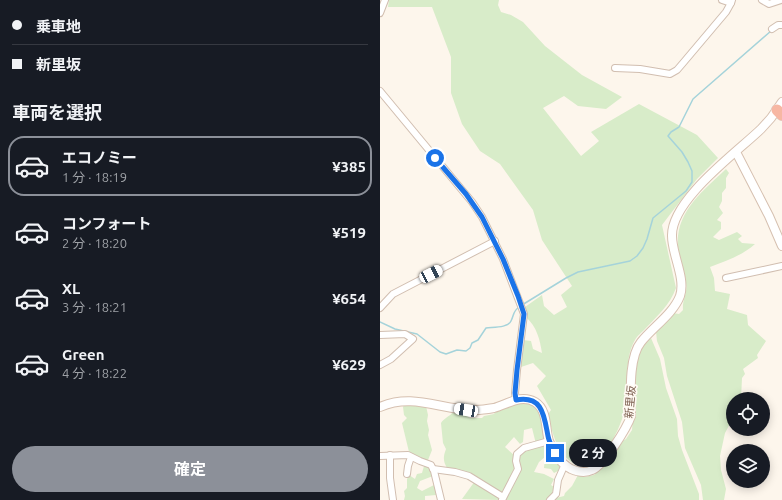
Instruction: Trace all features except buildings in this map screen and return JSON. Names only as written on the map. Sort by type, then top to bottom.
[{"type":"main road","name":"新里坂","points":[[380,407],[397,401],[412,401],[466,410],[478,410],[494,408],[521,399],[533,401],[541,408],[545,418],[549,441],[555,453],[571,469],[580,472],[593,470],[601,463],[628,425],[631,416],[632,369],[636,352],[641,342],[675,304],[681,291],[682,285],[672,239],[672,232],[675,220],[681,208],[692,194],[780,109]]},
{"type":"main road","points":[[736,152],[769,216],[782,246]]},
{"type":"street","points":[[380,13],[385,0]]},
{"type":"street","points":[[615,68],[640,69],[670,74],[677,70],[726,12],[732,1],[722,0]]},
{"type":"street","points":[[762,0],[769,4],[781,0]]},
{"type":"street","points":[[772,29],[782,24]]},
{"type":"street","points":[[380,91],[472,202],[482,217],[503,259],[524,314],[516,400]]},
{"type":"street","points":[[380,308],[393,294],[495,242]]},
{"type":"street","points":[[726,278],[782,266]]},
{"type":"street","points":[[380,335],[405,334],[413,339],[391,359],[380,365]]},
{"type":"street","points":[[433,469],[455,472],[469,476],[502,498],[518,469],[516,461],[517,454],[524,448],[549,441]]},
{"type":"street","points":[[390,455],[390,478],[393,500]]},
{"type":"street","points":[[380,456],[408,455],[431,465],[442,500]]},
{"type":"street","points":[[407,474],[411,457]]},
{"type":"street","points":[[550,500],[556,494],[558,480],[565,464]]},
{"type":"green space","points":[[389,0],[499,0],[498,5],[501,12],[511,15],[523,22],[545,46],[582,75],[622,97],[606,109],[578,106],[564,96],[543,108],[581,156],[599,141],[591,132],[639,104],[697,135],[718,158],[697,179],[662,225],[676,288],[667,305],[635,340],[629,355],[627,394],[625,409],[620,426],[612,442],[602,456],[594,463],[579,466],[564,456],[556,443],[552,429],[548,414],[551,410],[537,386],[546,376],[533,363],[521,367],[523,340],[531,341],[533,349],[542,353],[535,329],[526,317],[525,307],[542,295],[544,306],[554,315],[567,307],[561,295],[572,286],[542,240],[533,210],[500,164],[480,151],[462,124],[451,93],[451,57],[432,7],[388,7]]},
{"type":"green space","points":[[726,169],[729,173],[726,178],[726,188],[722,193],[722,201],[719,207],[723,213],[717,220],[721,222],[721,229],[713,237],[719,240],[737,232],[742,236],[738,239],[742,243],[755,244],[740,255],[710,267],[714,278],[715,291],[730,294],[727,309],[747,315],[748,325],[766,341],[757,355],[758,358],[743,369],[745,374],[742,378],[741,392],[726,392],[726,431],[720,456],[721,470],[726,489],[724,500],[703,500],[701,485],[685,448],[682,422],[667,376],[664,358],[657,341],[656,331],[673,313],[679,314],[683,310],[686,286],[685,274],[678,247],[678,235],[681,223],[692,203]]},
{"type":"green space","points":[[651,338],[660,359],[666,388],[677,419],[678,436],[699,494],[699,500],[504,500],[519,455],[525,450],[548,445],[551,455],[560,465],[558,471],[554,473],[551,469],[544,468],[545,457],[539,462],[534,472],[544,474],[554,479],[551,485],[554,487],[552,493],[556,498],[564,496],[578,475],[585,477],[594,475],[608,461],[618,444],[626,439],[632,430],[635,392],[634,364],[638,352]]},
{"type":"green space","points":[[526,402],[536,408],[539,413],[545,441],[536,444],[532,428],[524,430],[523,442],[520,444],[514,437],[505,447],[515,456],[516,468],[502,495],[447,468],[444,461],[446,449],[443,443],[441,423],[453,412],[463,413],[470,418],[482,418],[484,416],[494,414],[508,405]]},
{"type":"green space","points":[[404,405],[426,406],[428,415],[428,435],[432,450],[428,460],[420,459],[409,452],[402,423],[407,418],[404,415]]},
{"type":"green space","points":[[424,466],[429,466],[433,476],[420,481],[417,488],[422,491],[434,485],[436,495],[425,496],[425,500],[404,500],[404,491],[407,488],[407,479],[409,475],[415,479],[417,474],[422,473]]},
{"type":"green space","points":[[475,481],[500,497],[499,500],[462,499]]},
{"type":"waterway","points":[[522,305],[578,272],[630,261],[637,256],[647,239],[653,218],[686,191],[692,182],[692,171],[688,162],[682,152],[668,136],[679,127],[693,99],[771,31]]},
{"type":"waterway","points":[[380,322],[395,329],[417,334],[440,352],[446,354],[457,350],[466,351],[470,348],[472,343],[478,340],[486,328],[507,325],[519,307]]},
{"type":"route","points":[[435,158],[472,202],[482,217],[503,259],[524,314],[517,370],[515,393],[516,400],[521,399],[533,401],[541,408],[546,423],[549,441],[555,453]]}]
